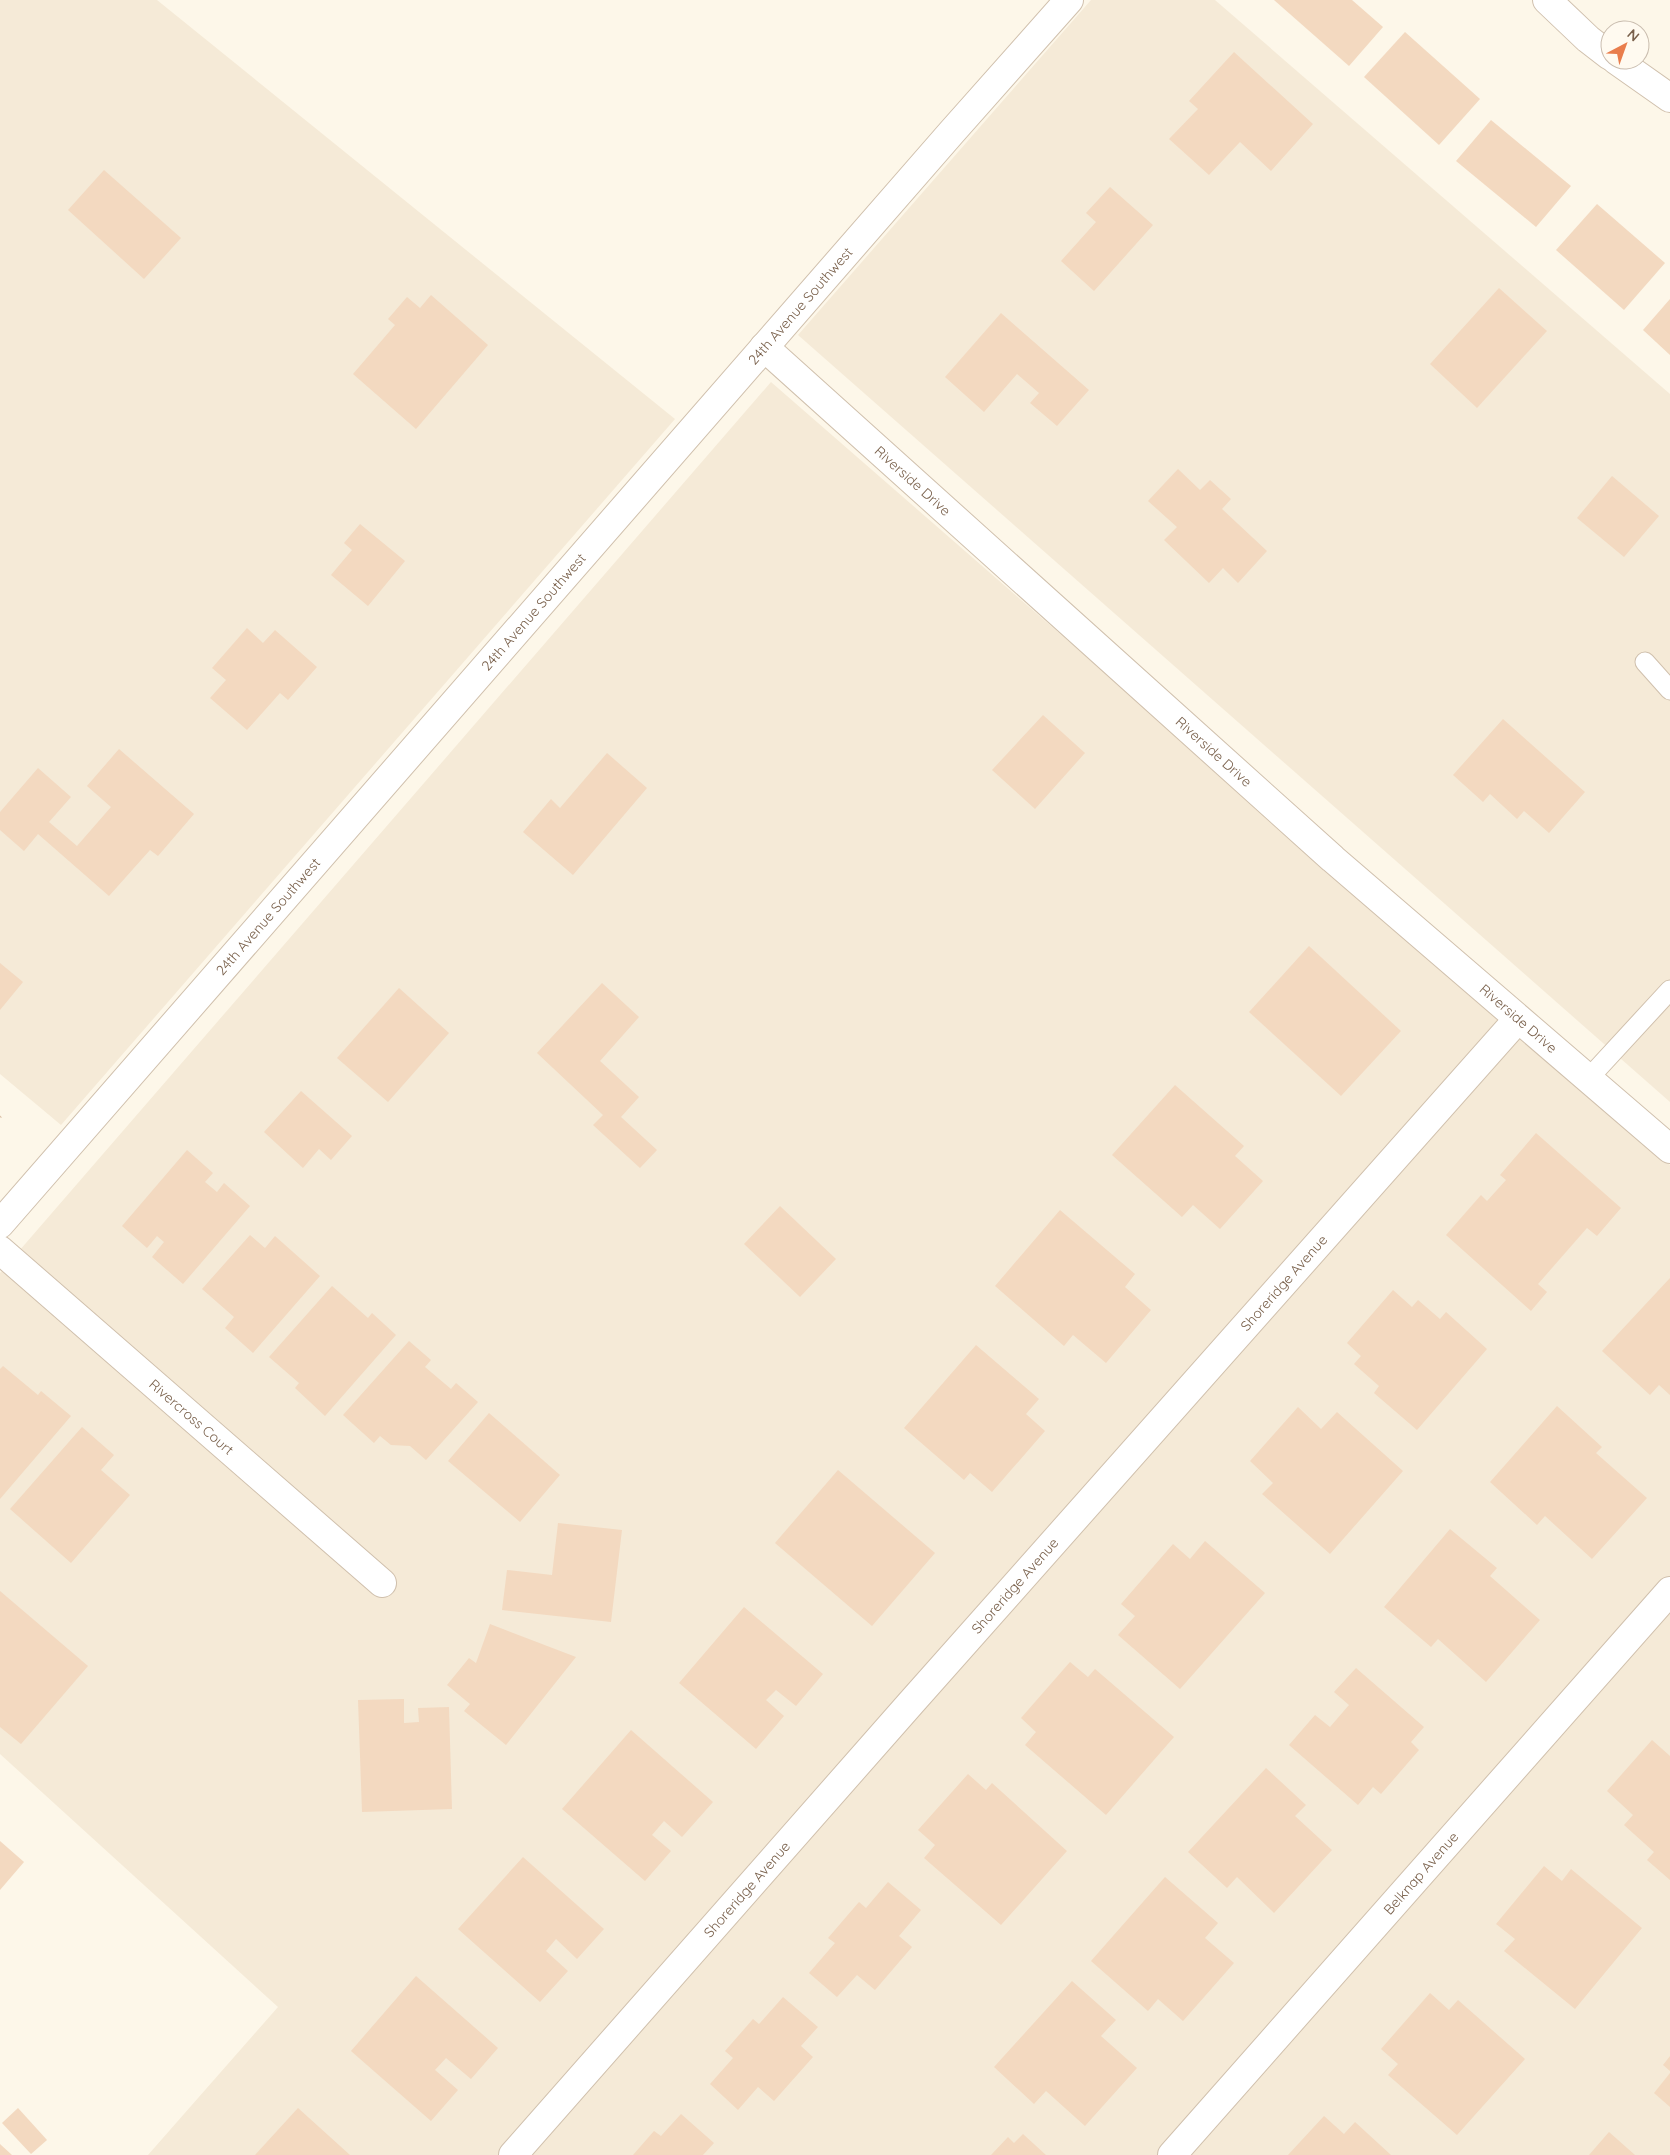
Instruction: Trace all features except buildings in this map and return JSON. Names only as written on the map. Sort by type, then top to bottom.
[{"type":"street","name":"24th Avenue Southwest","points":[[0,1224],[1069,0]]},
{"type":"street","points":[[1547,0],[1600,48]]},
{"type":"street","points":[[1630,70],[1670,98]]},
{"type":"street","name":"Riverside Drive","points":[[764,347],[1333,859],[1670,1149]]},
{"type":"street","name":"Shoreridge Avenue","points":[[513,2155],[916,1697],[1518,1019]]},
{"type":"street","name":"Rivercross Court","points":[[0,1250],[382,1583]]},
{"type":"street","name":"Belknap Avenue","points":[[1172,2155],[1670,1591]]},
{"type":"lane","points":[[1645,662],[1670,690]]},
{"type":"lane","points":[[1588,1079],[1670,990]]},
{"type":"shaded area","points":[[0,0],[157,0],[675,419],[61,1125],[0,1074]]},
{"type":"shaded area","points":[[1091,0],[1215,0],[1670,394],[1670,1102],[798,335]]},
{"type":"shaded area","points":[[771,382],[1670,1165],[1670,2155],[148,2155],[278,2007],[0,1754],[0,1273]]}]
